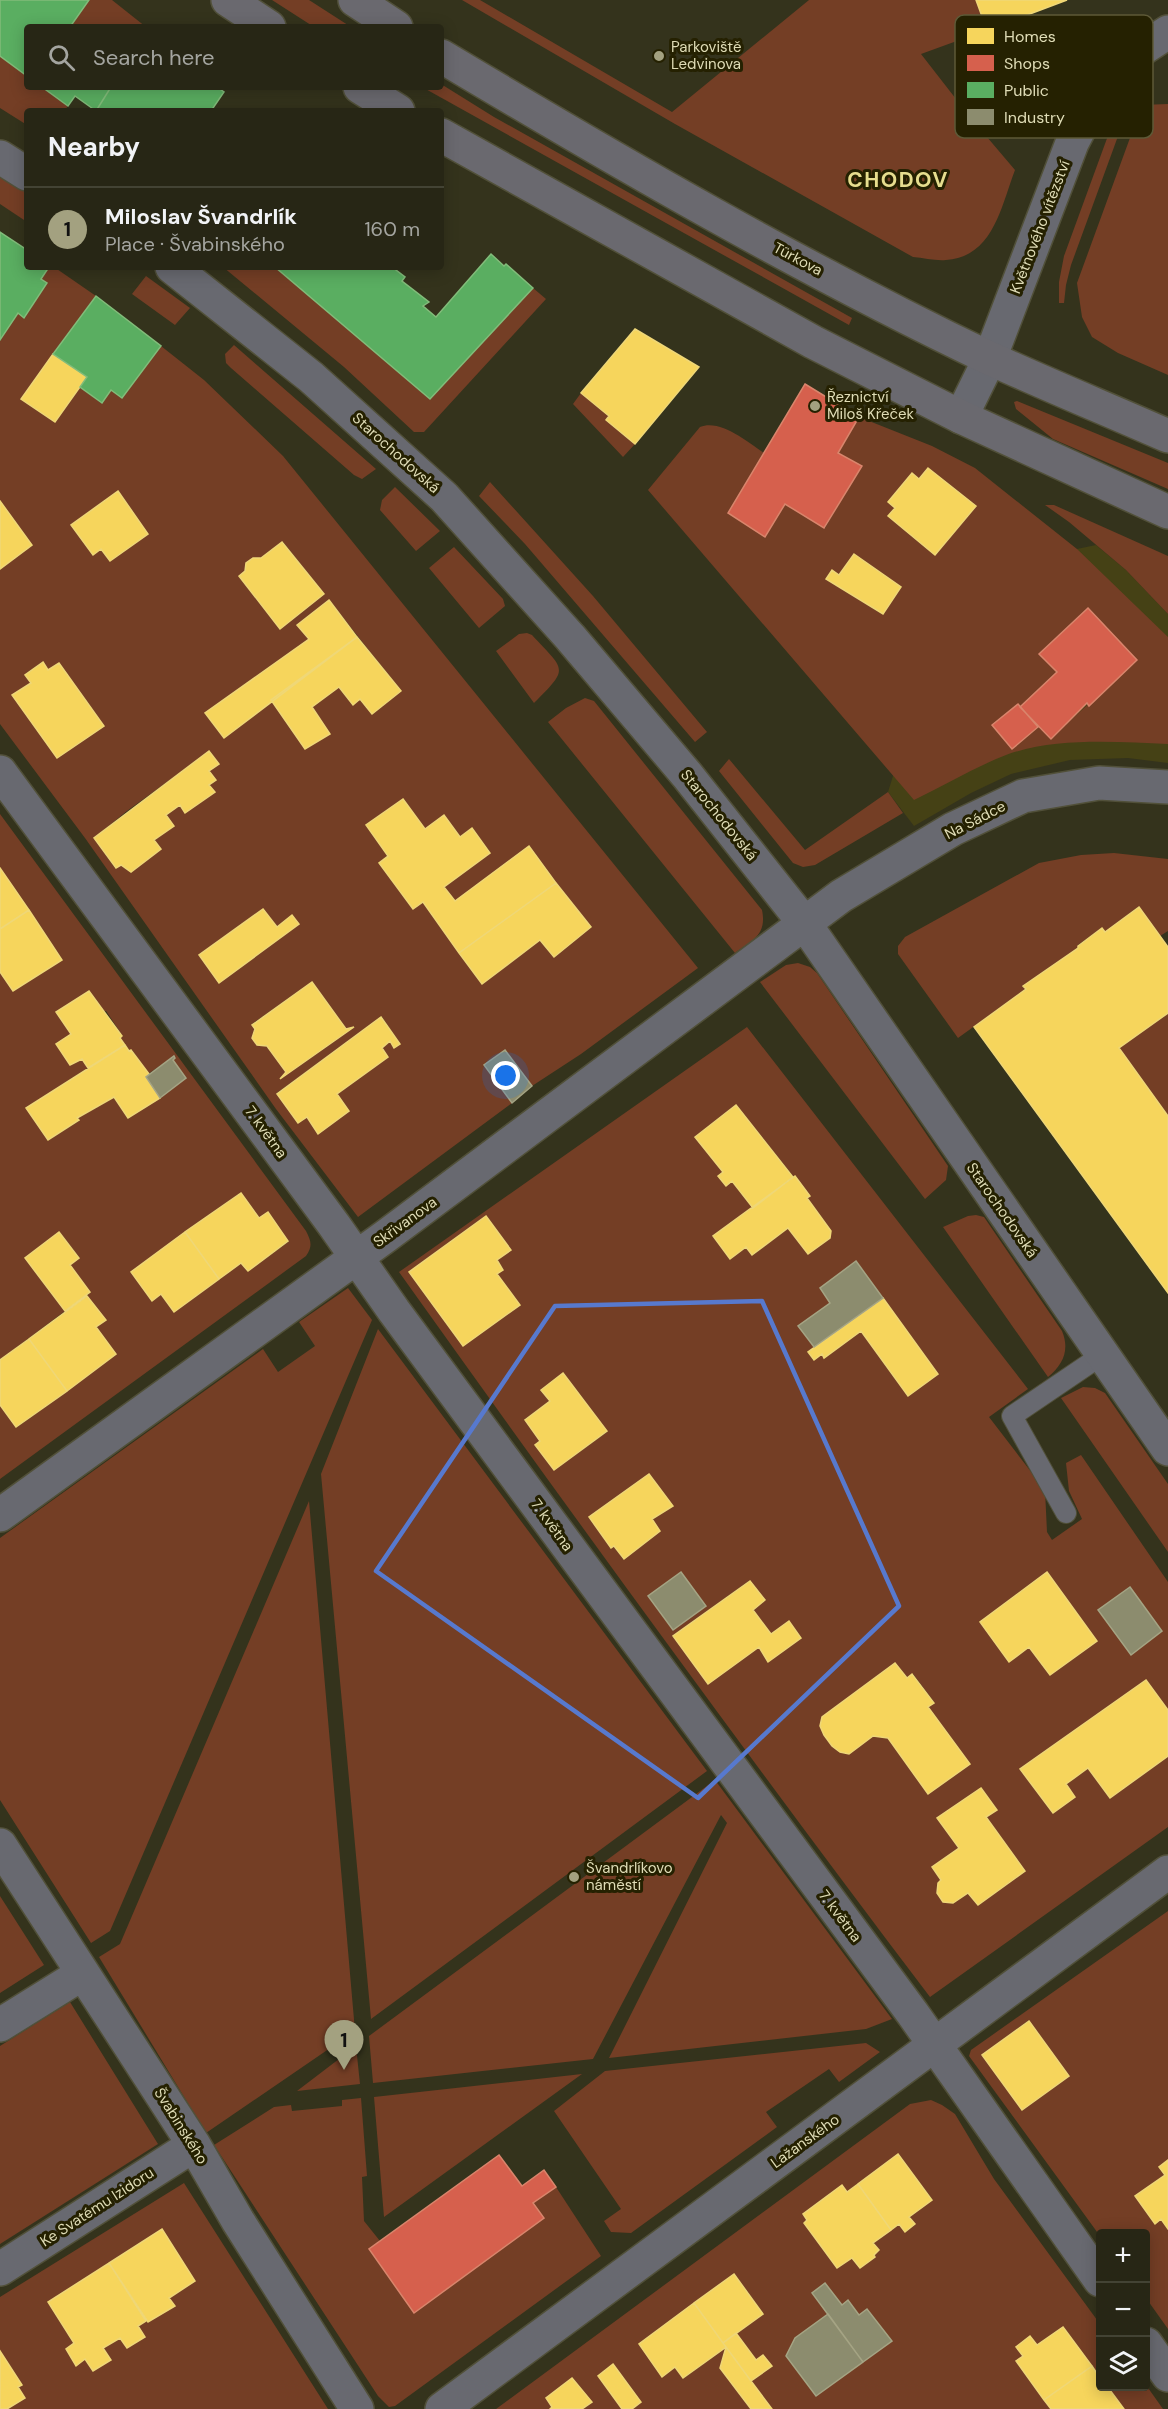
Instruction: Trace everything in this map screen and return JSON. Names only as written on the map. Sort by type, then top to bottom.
[{"type":"main road","points":[[228,0],[264,24]]},
{"type":"main road","points":[[355,0],[391,24]]},
{"type":"main road","name":"Türkova","points":[[444,58],[644,177],[871,298],[990,358],[1168,436]]},
{"type":"main road","points":[[365,90],[393,108]]},
{"type":"main road","points":[[444,137],[813,342],[961,417],[1168,512]]},
{"type":"street","name":"Květnového vítězství","points":[[1153,43],[1168,33]]},
{"type":"street","name":"Květnového vítězství","points":[[961,417],[990,358],[1075,138]]},
{"type":"street","points":[[0,157],[24,172]]},
{"type":"street","name":"Starochodovská","points":[[176,270],[311,377],[444,497],[570,637],[680,766],[806,924],[1168,1449]]},
{"type":"street","name":"7. května","points":[[0,772],[357,1257],[401,1321],[913,2014],[1096,2273]]},
{"type":"street","name":"Na Sádce","points":[[806,924],[841,896],[943,836],[1023,796],[1099,783],[1168,787]]},
{"type":"street","name":"Skřivanova","points":[[0,1515],[357,1257],[806,924]]},
{"type":"street","name":"Švabinského","points":[[0,1845],[194,2145],[238,2221],[357,2409]]},
{"type":"street","name":"Lažanského","points":[[442,2409],[1168,1872]]},
{"type":"street","points":[[0,2025],[82,1974]]},
{"type":"street","name":"Ke Svatému Izidoru","points":[[0,2269],[194,2145]]},
{"type":"street","points":[[1150,2350],[1168,2375]]},
{"type":"lane","points":[[1066,1513],[1012,1416],[1102,1355]]},
{"type":"highlighted area","points":[[762,1301],[899,1606],[698,1798],[376,1571],[555,1306]]},
{"type":"shaded area","points":[[89,0],[112,0],[142,24],[72,24]]},
{"type":"shaded area","points":[[272,0],[309,0],[346,24],[309,24]]},
{"type":"shaded area","points":[[462,0],[480,0],[672,112],[809,0],[976,0],[982,15],[955,15],[955,42],[921,54],[955,98],[955,138],[988,138],[1015,170],[993,228],[985,240],[975,250],[962,257],[934,260],[913,257],[675,124]]},
{"type":"shaded area","points":[[0,56],[24,74],[24,90],[46,90],[68,106],[66,108],[24,108],[24,123],[0,108]]},
{"type":"shaded area","points":[[444,86],[494,117],[852,318],[849,325],[427,90],[444,90]]},
{"type":"shaded area","points":[[1168,104],[1168,375],[1118,353],[1092,337],[1082,317],[1077,283],[1130,138],[1153,138],[1153,105]]},
{"type":"shaded area","points":[[1107,138],[1117,138],[1071,265],[1064,303],[1059,303],[1059,282],[1064,256]]},
{"type":"shaded area","points":[[0,175],[24,191],[24,220],[0,204]]},
{"type":"shaded area","points":[[47,270],[58,270],[96,296],[22,399],[55,422],[80,387],[101,403],[111,390],[122,398],[161,346],[204,380],[283,456],[698,968],[581,1054],[532,1086],[505,1050],[484,1065],[512,1103],[358,1217],[276,1109],[85,838],[0,724],[0,569],[32,545],[0,501],[0,340],[18,313],[25,317],[47,283],[41,279]],"holes":[[[118,491],[148,534],[110,561],[101,549],[93,555],[71,525]],[[283,542],[324,594],[280,629],[239,576],[245,571],[246,563],[253,558],[261,558]],[[329,600],[401,691],[372,714],[360,699],[353,705],[339,687],[312,707],[330,734],[305,748],[271,700],[224,738],[205,714],[309,639],[298,625]],[[42,662],[48,670],[59,663],[104,726],[57,757],[26,674]],[[210,751],[219,764],[209,771],[216,780],[209,785],[215,792],[186,812],[180,805],[166,815],[174,826],[154,840],[161,849],[131,872],[121,865],[115,868],[94,838]],[[403,799],[425,829],[444,815],[460,837],[472,828],[490,852],[444,887],[455,901],[556,883],[591,927],[554,957],[540,940],[482,984],[423,902],[413,909],[379,863],[388,856]],[[263,909],[277,927],[299,924],[219,983],[199,955]],[[312,982],[346,1029],[354,1027],[280,1079],[286,1072],[267,1046],[257,1045],[252,1038],[255,1029],[252,1024]],[[382,1017],[400,1044],[394,1048],[390,1041],[382,1048],[388,1057],[337,1094],[349,1111],[318,1133],[307,1117],[298,1123],[277,1093]]]},
{"type":"shaded area","points":[[227,270],[279,270],[430,398],[533,288],[546,299],[424,432],[414,432],[344,367]]},
{"type":"shaded area","points":[[146,276],[190,308],[175,325],[132,294]]},
{"type":"shaded area","points":[[234,345],[376,469],[362,479],[354,475],[231,368],[226,363],[225,354]]},
{"type":"shaded area","points":[[581,393],[609,416],[606,420],[635,444],[623,457],[573,404]]},
{"type":"shaded area","points":[[1017,401],[1168,463],[1168,489],[1053,439],[1016,409],[1014,402]]},
{"type":"shaded area","points":[[859,417],[932,446],[975,468],[1077,549],[1168,637],[1168,744],[1086,742],[1025,749],[983,765],[914,800],[648,490],[700,427],[716,426],[734,433],[764,453],[728,513],[765,536],[785,504],[825,528],[861,466],[838,453]],"holes":[[[928,468],[975,506],[889,516],[895,508],[888,502],[912,473],[919,479]],[[854,554],[900,587],[882,614],[826,579],[839,575]],[[1088,609],[1137,660],[1051,738],[1021,707],[1057,672],[1040,654]],[[1018,704],[1038,728],[1012,749],[992,725]]]},
{"type":"shaded area","points":[[490,482],[593,596],[707,732],[695,742],[525,544],[479,496]]},
{"type":"shaded area","points":[[395,487],[440,531],[416,551],[380,510],[382,500]]},
{"type":"shaded area","points":[[1045,505],[1054,505],[1168,556],[1168,614],[1126,570]]},
{"type":"shaded area","points":[[1096,545],[1126,570],[1168,614],[1168,763],[1128,758],[1070,760],[1011,774],[971,793],[914,826],[888,792],[893,776],[1077,549]]},
{"type":"shaded area","points":[[454,547],[503,599],[505,606],[479,628],[429,568]]},
{"type":"shaded area","points":[[519,634],[532,635],[551,656],[559,669],[554,682],[534,703],[496,651]]},
{"type":"shaded area","points":[[585,698],[594,701],[762,910],[762,925],[757,936],[735,953],[548,722],[566,708]]},
{"type":"shaded area","points":[[729,759],[805,850],[888,792],[903,813],[815,865],[803,867],[793,863],[719,771]]},
{"type":"shaded area","points":[[0,814],[306,1231],[310,1249],[306,1256],[0,1479],[0,1405],[17,1427],[67,1391],[96,1327],[105,1320],[87,1296],[90,1292],[70,1265],[79,1257],[59,1232],[25,1258],[65,1311],[0,1360],[0,972],[13,991],[61,960],[0,868]],"holes":[[[89,991],[103,1012],[106,1011],[122,1035],[120,1038],[129,1051],[132,1050],[148,1074],[174,1056],[173,1060],[186,1078],[128,1118],[114,1097],[78,1118],[79,1121],[48,1140],[26,1108],[88,1068],[82,1059],[70,1065],[56,1044],[71,1034],[56,1012]],[[240,1193],[259,1218],[268,1212],[288,1242],[248,1271],[241,1263],[174,1312],[161,1294],[152,1301],[131,1272]]]},
{"type":"shaded area","points":[[1114,853],[1168,859],[1168,931],[1160,936],[1138,907],[1105,932],[1102,928],[1078,945],[1078,948],[1023,986],[1026,989],[958,1038],[898,954],[898,946],[905,937],[1039,863],[1081,855]]},
{"type":"shaded area","points":[[798,963],[810,967],[817,973],[948,1166],[946,1180],[925,1199],[760,982],[786,965]]},
{"type":"shaded area","points":[[1168,1013],[1168,1116],[1119,1048]]},
{"type":"shaded area","points":[[747,1027],[1028,1389],[989,1417],[1045,1490],[1047,1532],[1052,1540],[1082,1519],[1069,1491],[1066,1463],[1081,1455],[1168,1582],[1168,1710],[1146,1680],[1020,1769],[1053,1813],[1075,1797],[1066,1784],[1088,1768],[1110,1798],[1168,1756],[1168,1827],[930,1997],[662,1636],[399,1272]],"holes":[[[736,1105],[809,1196],[807,1198],[830,1238],[808,1254],[788,1228],[753,1255],[746,1247],[730,1259],[713,1236],[753,1208],[732,1181],[725,1185],[718,1176],[723,1172],[695,1137]],[[510,1250],[497,1260],[503,1269],[497,1274],[520,1305],[463,1346],[409,1272]],[[856,1261],[938,1374],[908,1396],[861,1331],[825,1357],[822,1354],[813,1360],[808,1352],[814,1347],[798,1326],[830,1303],[820,1288]],[[563,1373],[607,1432],[554,1470],[535,1445],[540,1441],[525,1419],[550,1401],[541,1390]],[[650,1475],[672,1506],[652,1519],[660,1531],[623,1559],[614,1546],[611,1547],[589,1517]],[[681,1572],[705,1606],[673,1630],[648,1596]],[[1047,1572],[1029,1647],[1009,1661],[980,1622]],[[749,1581],[764,1600],[753,1610],[771,1634],[789,1621],[801,1638],[759,1647],[708,1683],[673,1636]],[[1129,1587],[1162,1631],[1131,1654],[1098,1610]],[[895,1663],[907,1678],[913,1674],[934,1702],[928,1707],[969,1764],[928,1794],[888,1738],[873,1736],[840,1752],[828,1741],[822,1728],[822,1717]],[[981,1788],[997,1809],[986,1817],[1025,1871],[978,1905],[968,1893],[953,1903],[943,1902],[937,1893],[938,1883],[941,1880],[932,1867],[959,1848],[938,1818]]]},
{"type":"shaded area","points":[[976,1215],[984,1217],[1062,1331],[1065,1345],[1064,1357],[1048,1377],[943,1227]]},
{"type":"shaded area","points":[[348,1288],[372,1320],[110,1931],[91,1943],[0,1800],[0,1538],[263,1349],[278,1372],[315,1346],[299,1322]]},
{"type":"shaded area","points":[[378,1329],[707,1771],[371,2019],[321,1474]]},
{"type":"shaded area","points":[[1083,1387],[1095,1388],[1105,1393],[1168,1484],[1168,1552],[1061,1398]]},
{"type":"shaded area","points":[[309,1501],[355,2031],[206,2133],[99,1957],[120,1944]]},
{"type":"shaded area","points":[[715,1780],[892,2019],[866,2029],[609,2058],[727,1823],[721,1815],[593,2059],[373,2083],[369,2036]]},
{"type":"shaded area","points":[[0,1896],[44,1965],[0,1993]]},
{"type":"shaded area","points":[[1168,1911],[1168,2160],[1159,2167],[1165,2175],[1135,2196],[1154,2223],[1161,2219],[1168,2229],[1168,2329],[1150,2304],[1150,2229],[1096,2231],[969,2056],[971,2050]],"holes":[[[1028,2021],[1069,2076],[1022,2110],[982,2055]]]},
{"type":"shaded area","points":[[70,2002],[158,2144],[0,2244],[0,2046]]},
{"type":"shaded area","points":[[866,2043],[880,2052],[839,2082],[829,2069],[766,2112],[777,2127],[631,2233],[611,2232],[604,2221],[621,2209],[554,2111],[605,2071]]},
{"type":"shaded area","points":[[356,2046],[360,2084],[297,2091]]},
{"type":"shaded area","points":[[582,2074],[384,2217],[374,2097]]},
{"type":"shaded area","points":[[361,2098],[367,2176],[362,2177],[364,2221],[380,2241],[369,2249],[414,2313],[544,2218],[533,2203],[556,2187],[601,2256],[395,2406],[389,2407],[378,2396],[214,2145],[274,2107],[291,2105],[292,2111],[342,2106],[342,2100]]},
{"type":"shaded area","points":[[931,2100],[955,2114],[994,2179],[1096,2319],[1096,2372],[1063,2327],[1016,2361],[1051,2409],[772,2409],[751,2381],[772,2366],[763,2355],[756,2360],[736,2333],[763,2313],[734,2274],[639,2344],[662,2377],[675,2367],[684,2378],[726,2347],[720,2368],[751,2409],[632,2409],[641,2402],[598,2376],[622,2409],[582,2409],[592,2402],[572,2379],[546,2398],[552,2407],[550,2409],[496,2409],[910,2104]],"holes":[[[898,2154],[932,2199],[909,2217],[915,2224],[906,2232],[899,2224],[873,2243],[879,2250],[874,2255],[875,2257],[860,2268],[852,2258],[837,2268],[804,2223],[807,2220],[803,2214],[842,2185],[847,2192]],[[825,2283],[842,2305],[859,2315],[867,2309],[891,2341],[816,2396],[786,2356],[795,2338],[828,2314],[812,2293]]]},
{"type":"shaded area","points":[[184,2183],[328,2409],[7,2409],[25,2398],[18,2387],[21,2384],[0,2351],[0,2297]],"holes":[[[162,2229],[195,2281],[169,2298],[174,2306],[138,2326],[144,2337],[127,2348],[120,2338],[103,2348],[110,2360],[93,2371],[85,2359],[75,2365],[66,2349],[74,2343],[48,2302]]]},
{"type":"shaded area","points":[[1110,2391],[1150,2391],[1163,2409],[1124,2409]]},
{"type":"building: Homes","points":[[976,0],[1067,0],[1027,15],[982,15]]},
{"type":"building: Homes","points":[[635,329],[699,367],[635,444],[606,420],[609,416],[581,393]]},
{"type":"building: Homes","points":[[53,354],[87,377],[55,422],[21,399]]},
{"type":"building: Homes","points":[[928,468],[976,506],[935,555],[888,516],[895,508],[888,502],[912,473],[919,479]]},
{"type":"building: Homes","points":[[118,491],[148,534],[110,561],[101,549],[93,555],[71,525]]},
{"type":"building: Homes","points":[[0,501],[32,545],[0,569]]},
{"type":"building: Homes","points":[[282,542],[324,594],[280,629],[239,576],[245,571],[246,563],[253,558],[261,558]]},
{"type":"building: Homes","points":[[854,554],[901,587],[883,614],[826,579],[832,570],[839,575]]},
{"type":"building: Homes","points":[[329,600],[357,637],[224,738],[205,713],[309,639],[297,625]]},
{"type":"building: Homes","points":[[357,637],[401,691],[372,714],[360,699],[353,705],[339,687],[312,707],[330,734],[305,749],[271,700]]},
{"type":"building: Homes","points":[[43,662],[48,670],[59,663],[104,726],[57,758],[12,695],[31,683],[25,675]]},
{"type":"building: Homes","points":[[209,751],[219,764],[209,771],[216,780],[209,785],[215,792],[185,813],[180,805],[166,815],[174,826],[154,840],[161,849],[131,872],[121,865],[116,868],[94,838]]},
{"type":"building: Homes","points":[[403,799],[425,829],[444,815],[460,837],[472,828],[490,853],[444,887],[455,901],[529,846],[556,883],[459,953],[423,902],[413,909],[379,863],[388,856],[366,825]]},
{"type":"building: Homes","points":[[0,868],[29,910],[0,929]]},
{"type":"building: Homes","points":[[556,883],[591,927],[554,957],[540,940],[482,984],[459,953]]},
{"type":"building: Homes","points":[[1139,907],[1168,947],[1168,1013],[1119,1048],[1168,1116],[1168,1293],[974,1027],[1026,989],[1023,986],[1078,948],[1102,928],[1105,932]]},
{"type":"building: Homes","points":[[263,909],[277,927],[292,915],[299,924],[219,983],[199,955]]},
{"type":"building: Homes","points":[[29,910],[62,960],[13,991],[0,972],[0,929]]},
{"type":"building: Homes","points":[[312,982],[346,1029],[354,1027],[280,1079],[286,1072],[267,1046],[257,1045],[252,1038],[255,1029],[252,1025]]},
{"type":"building: Homes","points":[[89,991],[122,1036],[120,1038],[125,1045],[88,1068],[82,1059],[70,1065],[56,1044],[71,1034],[56,1012]]},
{"type":"building: Homes","points":[[381,1017],[400,1044],[394,1048],[390,1041],[382,1048],[388,1057],[337,1094],[349,1111],[318,1134],[307,1117],[298,1123],[277,1094]]},
{"type":"building: Homes","points":[[125,1045],[149,1074],[146,1077],[160,1098],[128,1118],[114,1097],[77,1118],[79,1120],[48,1140],[26,1108]]},
{"type":"building: Homes","points":[[736,1105],[793,1177],[753,1208],[732,1181],[726,1186],[718,1176],[723,1172],[695,1137]]},
{"type":"building: Homes","points":[[795,1176],[810,1196],[807,1198],[831,1231],[830,1238],[808,1254],[788,1228],[752,1255],[746,1247],[730,1259],[713,1236]]},
{"type":"building: Homes","points":[[241,1193],[259,1218],[268,1212],[288,1241],[248,1271],[241,1263],[219,1279],[185,1232]]},
{"type":"building: Homes","points":[[486,1216],[511,1250],[497,1260],[503,1270],[497,1274],[520,1305],[463,1346],[409,1272]]},
{"type":"building: Homes","points":[[59,1232],[79,1258],[70,1265],[90,1292],[65,1311],[25,1258]]},
{"type":"building: Homes","points":[[185,1232],[219,1279],[174,1312],[161,1294],[152,1301],[131,1272]]},
{"type":"building: Homes","points":[[87,1296],[106,1320],[96,1327],[116,1354],[67,1391],[29,1339]]},
{"type":"building: Homes","points":[[883,1298],[938,1374],[908,1396],[861,1331],[824,1358],[822,1354],[814,1360],[808,1352]]},
{"type":"building: Homes","points":[[29,1339],[67,1391],[16,1427],[0,1405],[0,1360]]},
{"type":"building: Homes","points":[[563,1373],[607,1431],[554,1470],[535,1445],[540,1441],[525,1420],[550,1401],[541,1390]]},
{"type":"building: Homes","points":[[649,1474],[673,1506],[652,1519],[660,1531],[624,1559],[614,1546],[611,1548],[589,1517]]},
{"type":"building: Homes","points":[[1047,1572],[1097,1641],[1050,1675],[1029,1647],[1009,1662],[980,1622]]},
{"type":"building: Homes","points":[[750,1581],[765,1600],[753,1610],[771,1634],[789,1621],[801,1638],[768,1662],[759,1647],[708,1684],[673,1636]]},
{"type":"building: Homes","points":[[895,1663],[907,1678],[912,1674],[934,1703],[928,1707],[970,1764],[928,1794],[888,1738],[873,1736],[849,1754],[840,1752],[832,1746],[820,1726],[822,1717]]},
{"type":"building: Homes","points":[[1146,1680],[1168,1710],[1168,1756],[1110,1798],[1088,1768],[1066,1784],[1075,1797],[1053,1813],[1020,1769]]},
{"type":"building: Homes","points":[[981,1788],[997,1810],[986,1817],[1025,1871],[978,1905],[968,1893],[953,1903],[943,1902],[937,1893],[938,1883],[941,1880],[932,1867],[959,1848],[937,1818]]},
{"type":"building: Homes","points":[[1029,2021],[1069,2076],[1022,2110],[982,2055]]},
{"type":"building: Homes","points":[[898,2154],[932,2200],[909,2217],[915,2224],[905,2232],[899,2224],[891,2230],[858,2184]]},
{"type":"building: Homes","points":[[1168,2160],[1168,2229],[1161,2219],[1155,2224],[1135,2196],[1165,2175],[1159,2167]]},
{"type":"building: Homes","points":[[858,2184],[891,2230],[873,2243],[879,2250],[874,2255],[875,2257],[860,2268],[852,2258],[837,2268],[804,2223],[807,2220],[803,2214],[842,2185],[847,2192]]},
{"type":"building: Homes","points":[[162,2229],[195,2281],[169,2298],[175,2306],[148,2322],[109,2263]]},
{"type":"building: Homes","points":[[109,2263],[146,2321],[138,2326],[145,2337],[127,2348],[120,2338],[103,2348],[111,2360],[93,2371],[85,2359],[76,2366],[66,2349],[74,2343],[48,2302]]},
{"type":"building: Homes","points":[[734,2274],[763,2314],[723,2343],[694,2303]]},
{"type":"building: Homes","points":[[694,2303],[726,2347],[683,2378],[675,2367],[662,2377],[639,2344]]},
{"type":"building: Homes","points":[[1063,2327],[1092,2366],[1044,2400],[1016,2361],[1023,2356],[1016,2347],[1030,2336],[1037,2345]]},
{"type":"building: Homes","points":[[736,2333],[756,2360],[763,2355],[772,2366],[751,2381],[723,2343]]},
{"type":"building: Homes","points":[[726,2347],[772,2409],[751,2409],[720,2368]]},
{"type":"building: Homes","points":[[0,2351],[22,2385],[18,2387],[25,2398],[7,2409],[0,2409]]},
{"type":"building: Homes","points":[[613,2364],[641,2402],[632,2409],[622,2409],[598,2376]]},
{"type":"building: Homes","points":[[1092,2366],[1096,2372],[1096,2391],[1111,2391],[1124,2409],[1051,2409],[1044,2400]]},
{"type":"building: Homes","points":[[572,2378],[592,2402],[582,2409],[550,2409],[552,2407],[546,2398]]},
{"type":"building: Shops","points":[[805,384],[859,417],[838,453],[862,466],[824,528],[785,504],[765,537],[728,513]]},
{"type":"building: Shops","points":[[1088,608],[1137,660],[1089,706],[1087,703],[1051,739],[1020,707],[1057,672],[1039,654]]},
{"type":"building: Shops","points":[[1018,704],[1038,727],[1012,749],[992,725]]},
{"type":"building: Shops","points":[[499,2155],[522,2186],[544,2170],[556,2187],[533,2203],[544,2218],[414,2313],[369,2249]]},
{"type":"building: Public","points":[[0,0],[89,0],[72,24],[24,24],[24,74],[0,56]]},
{"type":"building: Public","points":[[46,90],[109,90],[98,108],[92,108],[75,96],[68,106]]},
{"type":"building: Public","points":[[109,90],[221,90],[224,92],[213,108],[98,108]]},
{"type":"building: Public","points":[[0,232],[24,248],[24,270],[47,270],[41,279],[47,283],[24,318],[18,313],[0,340]]},
{"type":"building: Public","points":[[491,254],[533,288],[430,399],[279,270],[396,270],[405,277],[402,281],[429,302],[423,306],[436,317]]},
{"type":"building: Public","points":[[96,296],[161,346],[122,398],[111,390],[102,403],[80,387],[87,377],[53,354]]},
{"type":"building: Industry","points":[[505,1050],[532,1086],[512,1103],[484,1065]]},
{"type":"building: Industry","points":[[174,1056],[173,1060],[186,1078],[160,1098],[146,1077]]},
{"type":"building: Industry","points":[[856,1261],[883,1298],[814,1347],[798,1326],[830,1303],[820,1288]]},
{"type":"building: Industry","points":[[681,1572],[706,1606],[673,1630],[648,1596]]},
{"type":"building: Industry","points":[[1130,1587],[1162,1631],[1131,1655],[1098,1610]]},
{"type":"building: Industry","points":[[825,2283],[842,2305],[848,2300],[859,2315],[867,2309],[892,2341],[863,2362],[812,2293]]},
{"type":"building: Industry","points":[[828,2314],[863,2362],[816,2396],[786,2356],[795,2338]]},
{"type":"place","name":"Parkoviště Ledvinova","points":[[659,56]]},
{"type":"place","name":"Řeznictví Miloš Křeček","points":[[815,406]]},
{"type":"place","name":"Švandrlíkovo náměstí","points":[[574,1877]]},
{"type":"place","name":"Miloslav Švandrlík","points":[[344,2070]]},
{"type":"district","name":"CHODOV","points":[[898,180]]}]
